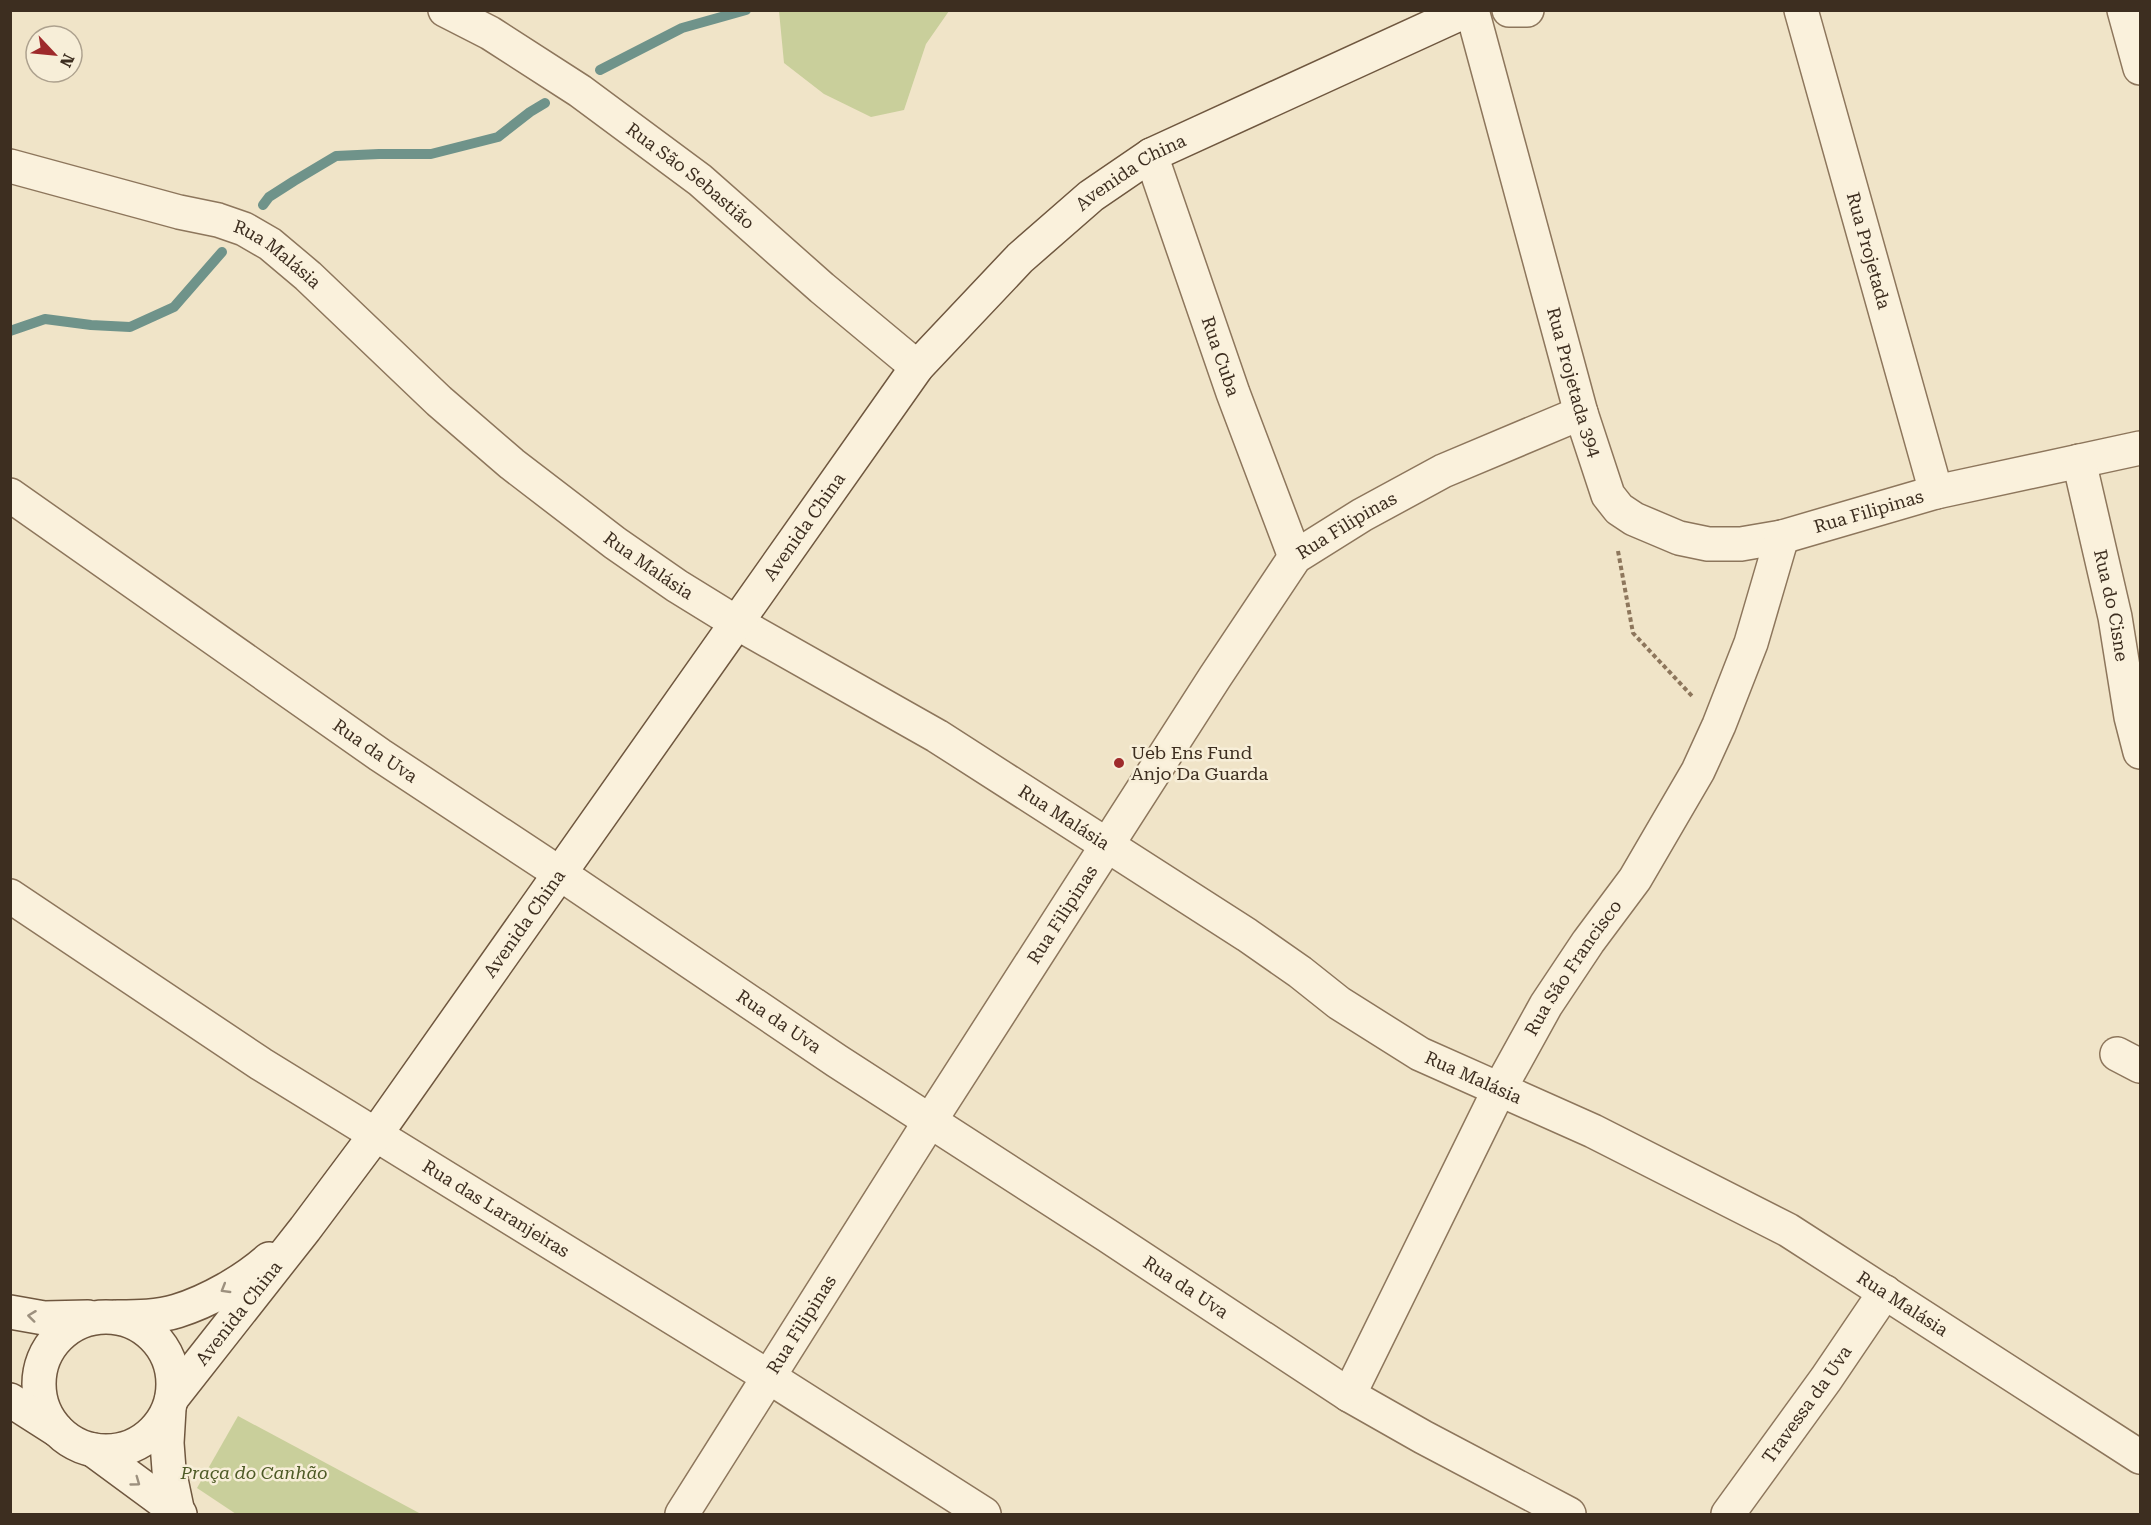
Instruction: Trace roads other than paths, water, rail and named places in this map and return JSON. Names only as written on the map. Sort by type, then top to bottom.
[{"type":"street","name":"Rua São Sebastião","points":[[445,10],[490,33],[580,91],[700,180],[822,288],[917,367]]},
{"type":"street","name":"Avenida China","points":[[170,1403],[376,1134],[917,367],[1020,258],[1090,196],[1151,154],[1470,10]]},
{"type":"street","name":"Rua Projetada 394","points":[[1470,10],[1581,414],[1608,495]]},
{"type":"street","points":[[1509,10],[1527,10]]},
{"type":"street","name":"Rua Projetada","points":[[1801,10],[1936,492]]},
{"type":"street","points":[[2124,10],[2140,68]]},
{"type":"street","name":"Rua Cuba","points":[[1151,154],[1233,393],[1295,557]]},
{"type":"street","name":"Rua Malásia","points":[[10,166],[180,212],[218,220],[244,229],[270,244],[316,284],[439,401],[512,464],[615,543],[677,586],[737,623],[937,736],[1247,934],[1339,1003],[1420,1054],[1593,1131],[1777,1225],[2140,1457]]},
{"type":"street","name":"Rua Filipinas","points":[[682,1515],[930,1121],[1215,677],[1295,557],[1362,515],[1443,471],[1581,414]]},
{"type":"street","name":"Rua Filipinas","points":[[1608,495],[1619,509],[1634,519],[1679,538],[1708,544],[1741,544],[1782,537],[1936,492],[2140,448]]},
{"type":"street","name":"Rua do Cisne","points":[[2079,461],[2115,617],[2127,680],[2131,717],[2140,752]]},
{"type":"street","name":"Rua da Uva","points":[[10,495],[380,755],[837,1061],[1349,1395],[1569,1515]]},
{"type":"street","name":"Rua São Francisco","points":[[1349,1395],[1499,1090],[1546,1005],[1588,942],[1635,879],[1698,771],[1719,725],[1751,643],[1782,537]]},
{"type":"street","name":"Rua das Laranjeiras","points":[[10,896],[261,1064],[769,1377],[984,1515]]},
{"type":"street","name":"Avenida China","points":[[10,1312],[44,1318],[146,1317],[177,1311],[217,1294],[257,1269],[305,1229]]},
{"type":"street","name":"Travessa da Uva","points":[[1728,1515],[1826,1379],[1885,1292]]},
{"type":"street","points":[[58,1431],[46,1414],[39,1394],[40,1373],[47,1353],[59,1336],[76,1324],[107,1317],[138,1324],[155,1337],[167,1355],[173,1376],[167,1443],[168,1470],[179,1514]]},
{"type":"street","points":[[10,1400],[74,1444],[93,1450],[116,1451],[138,1444],[156,1429],[170,1403]]},
{"type":"street","points":[[93,1450],[179,1514]]},
{"type":"waterway","points":[[600,70],[682,28],[746,10]]},
{"type":"waterway","points":[[263,205],[269,197],[336,156],[431,154],[498,137],[545,103]]},
{"type":"waterway","points":[[10,331],[45,319],[130,327],[174,307],[222,252]]},
{"type":"place","name":"Ueb Ens Fund Anjo Da Guarda","points":[[1119,763]]},
{"type":"park label","name":"Praça do Canhão","points":[[254,1473]]}]
